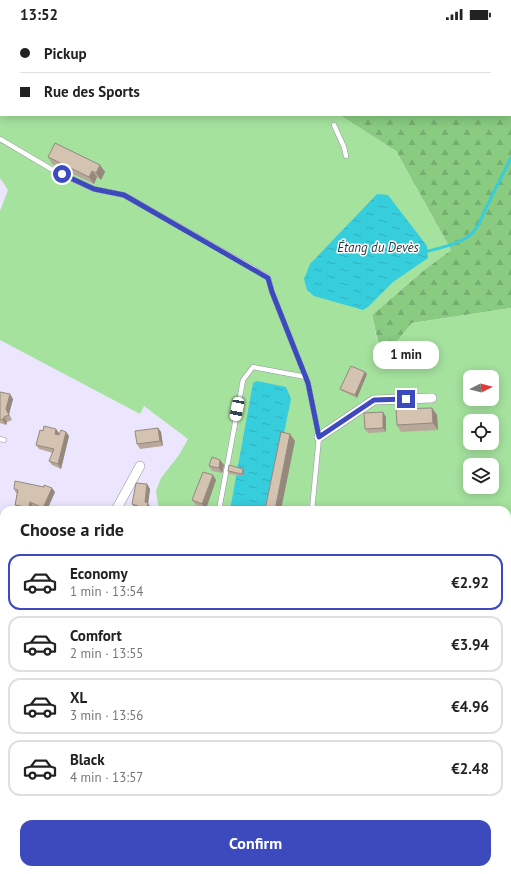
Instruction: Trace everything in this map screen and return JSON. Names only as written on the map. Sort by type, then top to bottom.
[{"type":"street","points":[[319,437],[374,400],[432,398]]},
{"type":"street","points":[[118,506],[140,466]]},
{"type":"lane","points":[[334,124],[344,147],[346,156]]},
{"type":"lane","points":[[0,139],[51,169],[94,189],[124,195],[268,278],[272,292],[308,383],[319,437],[312,506]]},
{"type":"lane","points":[[219,506],[242,380],[252,367],[306,377]]},
{"type":"green space","points":[[0,116],[342,116],[396,151],[451,250],[424,270],[372,315],[381,360],[412,323],[511,308],[511,506],[158,506],[156,491],[161,478],[179,455],[188,439],[144,406],[140,414],[0,340],[0,211],[8,190],[0,178]]},
{"type":"green space","points":[[341,116],[511,116],[511,308],[412,323],[382,360],[372,315],[424,270],[451,250],[396,151]]},
{"type":"water","name":"Étang du Devès","points":[[377,194],[388,195],[427,246],[428,258],[393,282],[368,307],[363,310],[314,296],[307,290],[304,279],[310,264]]},
{"type":"water","points":[[257,381],[286,387],[291,399],[269,506],[231,506],[253,383]]},
{"type":"building","points":[[55,143],[100,165],[96,173],[92,171],[89,177],[48,157]]},
{"type":"building","points":[[351,366],[365,372],[355,395],[340,389]]},
{"type":"building","points":[[0,392],[10,394],[6,409],[9,415],[4,417],[3,420],[0,419]]},
{"type":"building","points":[[432,408],[433,423],[397,425],[396,409]]},
{"type":"building","points":[[383,412],[383,428],[365,429],[364,413]]},
{"type":"building","points":[[44,426],[56,429],[55,434],[59,435],[61,430],[66,432],[58,464],[49,461],[54,449],[36,445],[40,430],[43,431]]},
{"type":"building","points":[[158,428],[160,441],[137,444],[135,431]]},
{"type":"building","points":[[281,432],[290,434],[276,506],[266,506]]},
{"type":"building","points":[[212,457],[220,460],[219,468],[209,466]]},
{"type":"building","points":[[229,465],[243,469],[242,474],[228,471]]},
{"type":"building","points":[[203,472],[213,475],[202,504],[192,500]]},
{"type":"building","points":[[15,481],[44,487],[44,485],[52,488],[44,506],[39,506],[30,502],[29,506],[15,505],[18,490],[14,489]]},
{"type":"building","points":[[136,483],[147,484],[145,502],[148,503],[148,506],[138,506],[132,504]]},
{"type":"waterway","points":[[428,251],[457,243],[474,231],[480,222],[511,158]]},
{"type":"route","points":[[62,174],[94,189],[124,195],[268,278],[272,292],[308,383],[319,437],[374,400],[406,399]]}]
